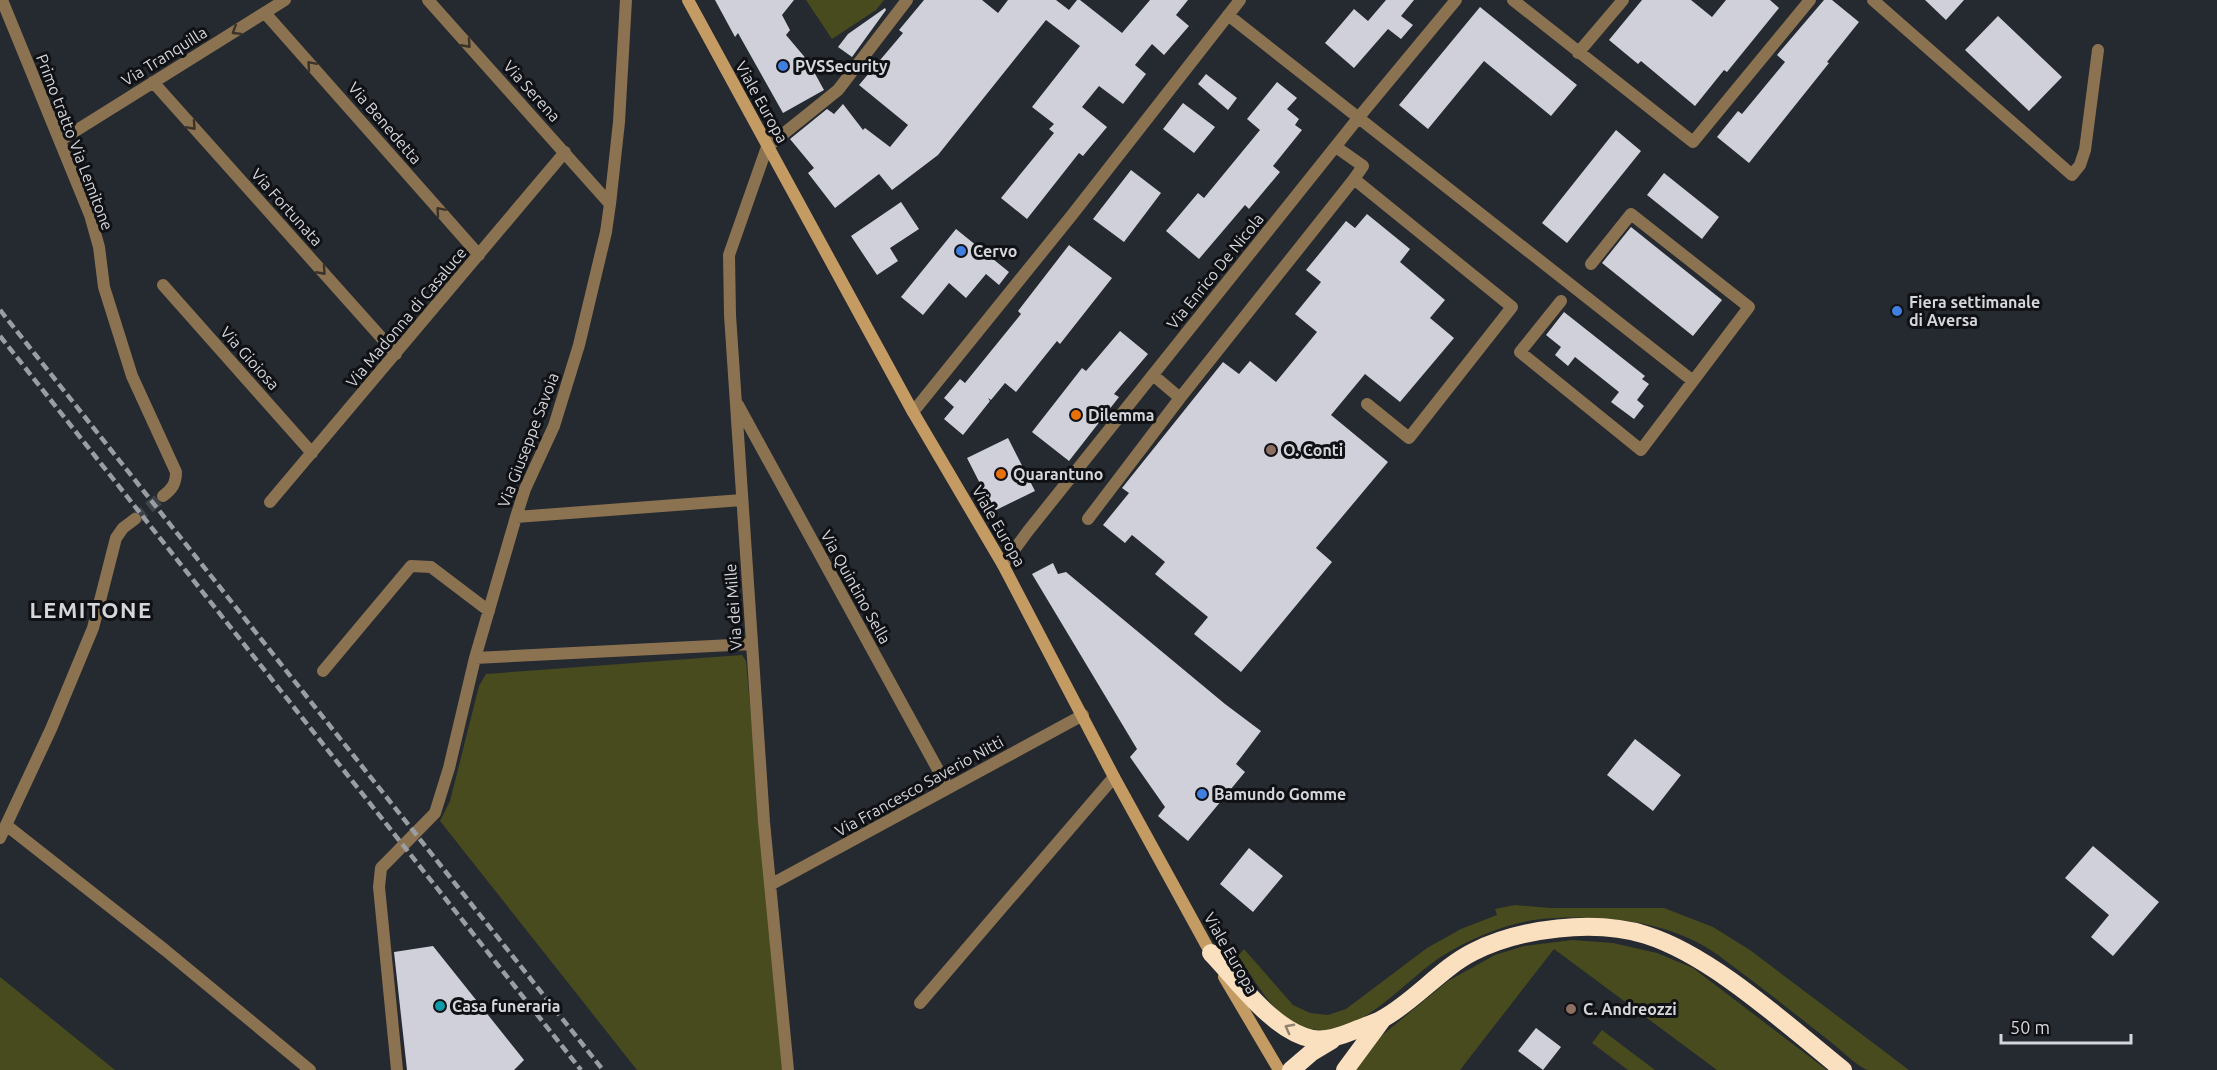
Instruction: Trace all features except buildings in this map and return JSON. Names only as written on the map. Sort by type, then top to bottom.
[{"type":"highway","points":[[1290,1070],[1312,1052],[1336,1038],[1383,1019],[1471,953],[1501,940],[1575,927],[1612,929],[1645,935],[1689,955],[1741,989],[1843,1070]]},
{"type":"highway","points":[[1211,953],[1263,1009],[1285,1028],[1314,1039],[1336,1038]]},
{"type":"highway","points":[[1344,1069],[1383,1019]]},
{"type":"main road","name":"Viale Europa","points":[[688,0],[913,412],[1003,566],[1114,777],[1211,953],[1279,1070]]},
{"type":"street","name":"Primo tratto Via Lemitone","points":[[2,0],[16,38],[61,140],[90,216],[99,247],[104,287],[132,376],[176,472],[176,481],[163,496]]},
{"type":"street","name":"Via Tranquilla","points":[[61,140],[285,0]]},
{"type":"street","name":"Via Serena","points":[[428,0],[610,204]]},
{"type":"street","name":"Via Giuseppe Savoia","points":[[397,1070],[379,887],[381,868],[435,813],[449,768],[475,658],[516,517],[525,489],[554,426],[579,345],[606,232],[610,204],[619,122],[626,0]]},
{"type":"street","points":[[767,147],[838,90],[907,0]]},
{"type":"street","points":[[913,412],[1072,215],[1240,0]]},
{"type":"street","name":"Via Enrico De Nicola","points":[[1003,566],[1028,531],[1359,117],[1456,0]]},
{"type":"street","points":[[1513,0],[1693,142],[1810,0]]},
{"type":"street","points":[[1578,53],[1623,0]]},
{"type":"street","points":[[1873,0],[2072,175],[2080,165],[2085,150],[2098,50]]},
{"type":"street","name":"Via Benedetta","points":[[265,13],[479,255]]},
{"type":"street","points":[[1228,15],[1693,381]]},
{"type":"street","name":"Via Fortunata","points":[[153,82],[396,354]]},
{"type":"street","name":"Via dei Mille","points":[[767,147],[729,255],[730,315],[770,885],[788,1070]]},
{"type":"street","points":[[1088,519],[1363,166],[1336,147]]},
{"type":"street","name":"Via Madonna di Casaluce","points":[[270,502],[565,152]]},
{"type":"street","points":[[1354,179],[1512,307],[1409,438],[1367,404]]},
{"type":"street","points":[[1561,301],[1520,352],[1641,450],[1749,307],[1631,214],[1591,264]]},
{"type":"street","name":"Via Gioiosa","points":[[163,285],[312,453]]},
{"type":"street","points":[[1153,375],[1180,398]]},
{"type":"street","name":"Via Quintino Sella","points":[[736,402],[948,788]]},
{"type":"street","points":[[516,517],[742,500]]},
{"type":"street","points":[[0,838],[51,729],[93,628],[116,538],[123,528],[135,519]]},
{"type":"street","points":[[323,671],[411,566],[431,567],[489,610]]},
{"type":"street","points":[[475,658],[752,644]]},
{"type":"street","name":"Via Francesco Saverio Nitti","points":[[770,885],[1083,715]]},
{"type":"street","points":[[920,1002],[1114,777]]},
{"type":"street","points":[[6,825],[165,950],[310,1070]]},
{"type":"green space","points":[[806,0],[884,0],[876,10],[832,39]]},
{"type":"green space","points":[[742,655],[746,661],[768,917],[785,1070],[637,1070],[440,821],[450,801],[479,686],[486,674]]},
{"type":"green space","points":[[1515,905],[1551,908],[1664,908],[1713,927],[1750,950],[1909,1070],[1864,1069],[1709,949],[1673,932],[1635,922],[1595,918],[1555,918],[1526,921],[1497,929],[1444,955],[1372,1012],[1352,1023],[1332,1029],[1311,1029],[1289,1020],[1261,991],[1238,956],[1244,949],[1293,1005],[1310,1013],[1328,1015],[1346,1009],[1427,948],[1461,929],[1497,915],[1495,909]]},
{"type":"green space","points":[[1572,940],[1613,943],[1657,953],[1693,968],[1827,1070],[1717,1070],[1554,949],[1460,1070],[1355,1070],[1375,1041],[1448,981],[1495,955],[1524,946]]},
{"type":"green space","points":[[0,977],[15,989],[115,1070],[0,1070]]},
{"type":"green space","points":[[1602,1030],[1655,1070],[1628,1070],[1592,1043]]},
{"type":"tunnel","points":[[135,519],[163,496]]},
{"type":"railway","points":[[0,310],[603,1070]]},
{"type":"railway","points":[[0,336],[581,1070]]},
{"type":"place","name":"PVSSecurity","points":[[783,66]]},
{"type":"place","name":"Cervo","points":[[961,251]]},
{"type":"place","name":"Fiera settimanale di Aversa","points":[[1897,311]]},
{"type":"place","name":"Dilemma","points":[[1076,415]]},
{"type":"place","name":"O. Conti","points":[[1271,450]]},
{"type":"place","name":"Quarantuno","points":[[1001,474]]},
{"type":"place","name":"Bamundo Gomme","points":[[1202,794]]},
{"type":"place","name":"Casa funeraria","points":[[440,1006]]},
{"type":"place","name":"C. Andreozzi","points":[[1571,1009]]},
{"type":"district","name":"LEMITONE","points":[[91,610]]}]
